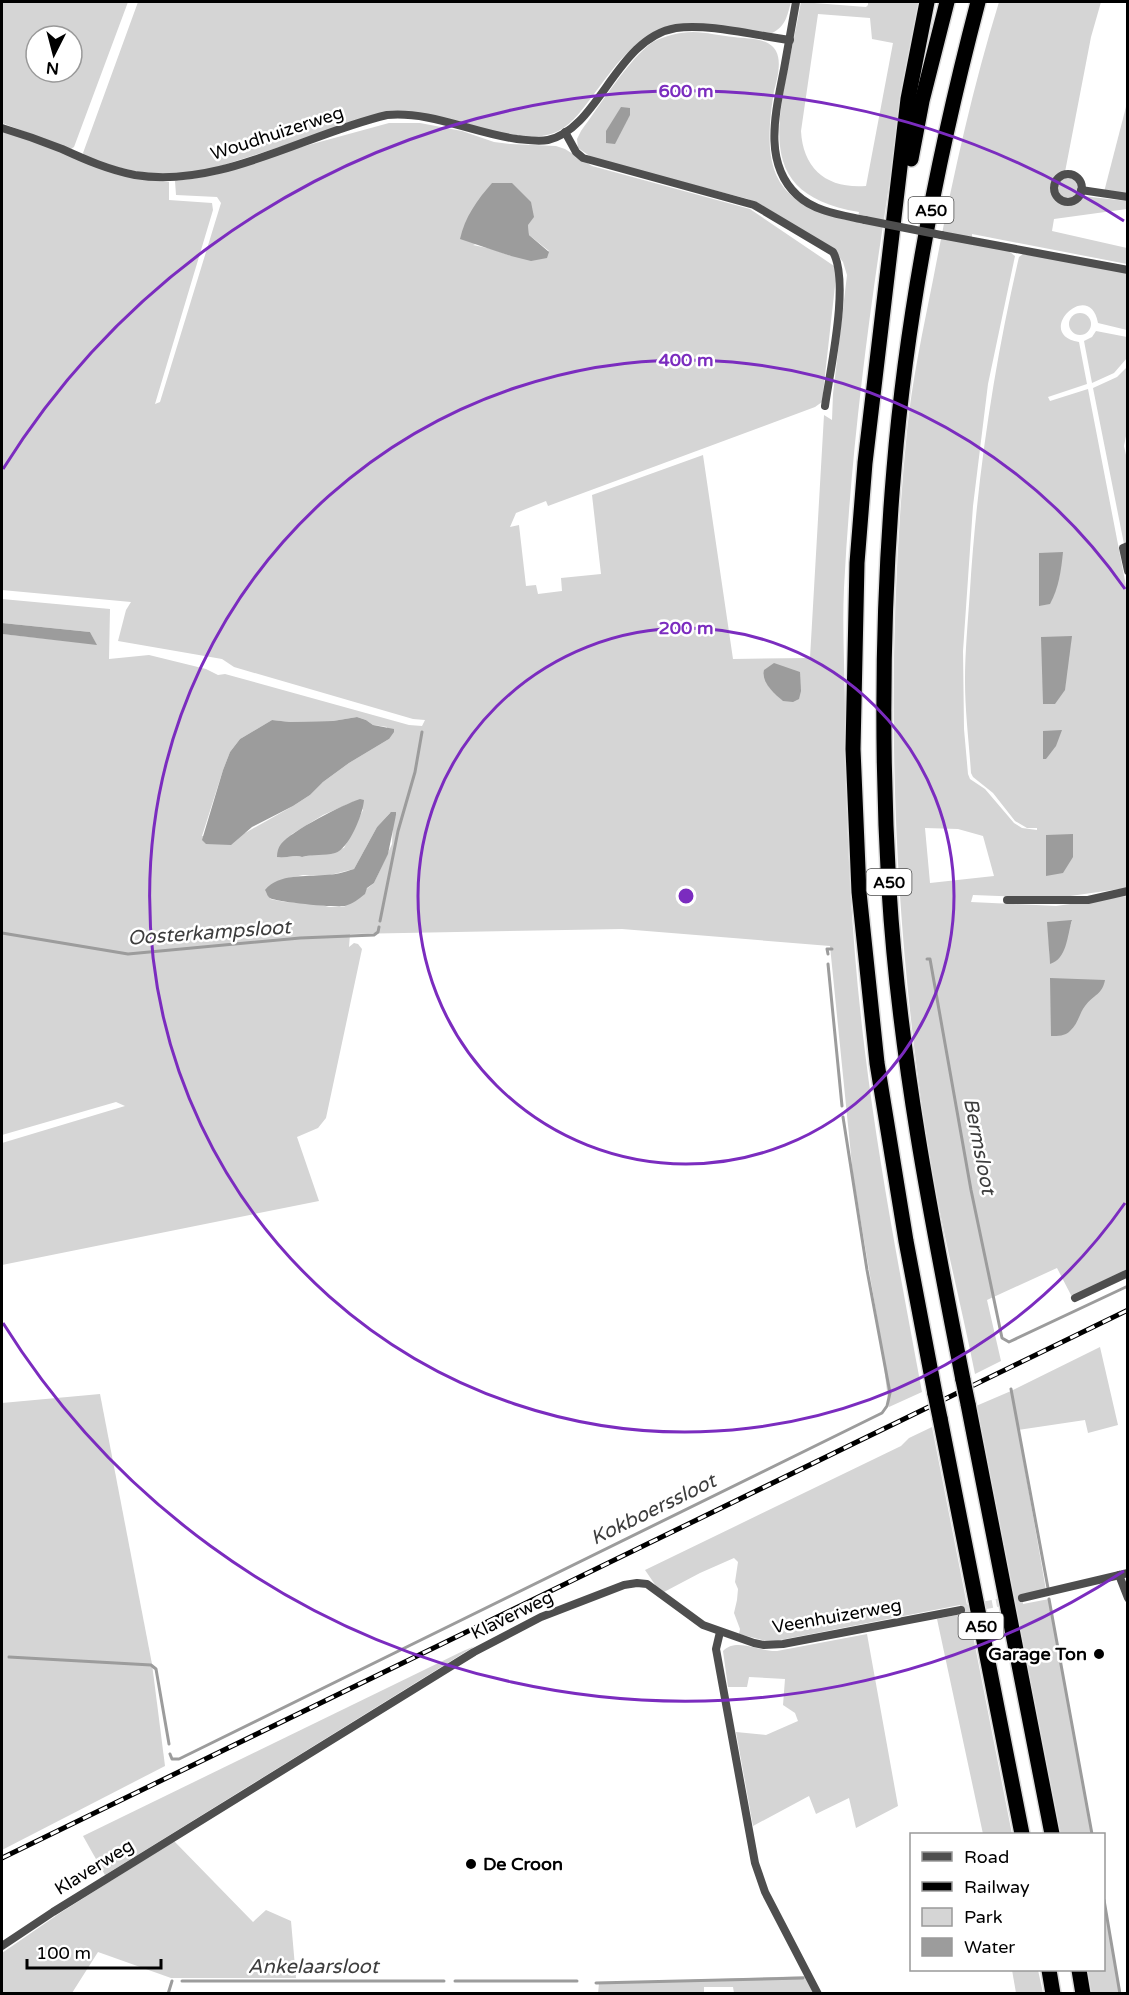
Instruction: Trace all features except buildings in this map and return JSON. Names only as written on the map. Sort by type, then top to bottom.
[{"type":"highway","name":"A50","points":[[927,2],[908,99],[890,268],[873,384],[857,563],[853,686],[855,801],[866,967],[877,1064],[906,1241],[1022,1833]]},
{"type":"highway","name":"A50","points":[[890,268],[922,101],[947,2]]},
{"type":"highway","name":"A50","points":[[978,2],[940,163],[919,273],[894,467],[889,540],[884,699],[889,891],[901,1015],[917,1137],[1052,1833]]},
{"type":"highway","name":"A50","points":[[968,41],[986,2]]},
{"type":"highway","points":[[1048,1971],[1053,1994]]},
{"type":"highway","points":[[1079,1971],[1083,1994]]},
{"type":"street","points":[[796,2],[774,122],[774,146],[778,166],[785,182],[798,196],[832,214],[1128,270]]},
{"type":"street","name":"Woudhuizerweg","points":[[2,128],[63,150],[88,162],[133,174],[171,178],[207,173],[387,115],[412,114],[489,134],[532,140],[550,139],[565,132],[591,106],[639,46],[660,32],[694,27],[790,40]]},
{"type":"street","points":[[565,132],[576,152],[583,158],[754,206],[833,252],[839,262],[841,292],[825,406]]},
{"type":"street","points":[[1081,190],[1128,197]]},
{"type":"street","points":[[1128,546],[1123,548],[1128,572]]},
{"type":"street","points":[[1007,900],[1088,900],[1128,891]]},
{"type":"street","points":[[1075,1298],[1128,1273]]},
{"type":"street","points":[[1022,1598],[1124,1574],[1128,1598]]},
{"type":"street","name":"Klaverweg","points":[[2,1946],[53,1912],[474,1652],[542,1617],[624,1585],[642,1583],[704,1625],[720,1632]]},
{"type":"street","name":"Veenhuizerweg","points":[[720,1632],[754,1643],[775,1645],[961,1610]]},
{"type":"street","points":[[720,1632],[716,1649],[755,1863],[765,1892],[818,1994]]},
{"type":"green space","points":[[2,2],[128,2],[74,147],[71,149],[2,123]]},
{"type":"green space","points":[[138,2],[791,2],[783,24],[772,33],[680,24],[650,35],[626,54],[573,120],[554,133],[535,137],[515,136],[429,115],[387,112],[199,173],[155,174],[85,158],[83,153]]},
{"type":"green space","points":[[801,2],[866,7],[868,2],[920,2],[895,148],[863,367],[849,514],[843,620],[848,841],[860,1010],[884,1180],[922,1392],[889,1407],[880,1335],[853,1175],[830,946],[622,929],[350,934],[349,947],[354,943],[362,949],[326,1118],[318,1128],[297,1137],[319,1201],[2,1265],[2,1143],[125,1106],[116,1102],[2,1135],[2,634],[96,644],[90,632],[2,623],[2,599],[110,609],[109,659],[149,655],[409,725],[422,726],[425,720],[413,719],[234,667],[222,659],[118,641],[126,610],[131,602],[2,590],[2,130],[150,180],[169,182],[169,200],[212,203],[213,210],[155,404],[160,402],[221,203],[217,197],[176,195],[175,181],[197,178],[389,123],[420,123],[462,131],[494,142],[556,146],[592,166],[750,209],[837,268],[822,402],[815,407],[548,506],[546,501],[516,513],[510,527],[519,525],[526,586],[536,585],[538,594],[562,591],[561,578],[601,574],[592,495],[703,455],[733,659],[810,658],[824,415],[832,420],[847,275],[843,262],[836,253],[767,208],[748,199],[594,159],[578,148],[577,139],[625,70],[653,42],[672,35],[693,32],[763,41],[772,46],[779,60],[770,119],[770,143],[772,163],[779,180],[790,195],[807,206],[829,215],[857,222],[859,212],[832,205],[811,196],[796,184],[786,170],[781,152],[779,132],[781,109]],"holes":[[[818,14],[870,18],[872,39],[893,43],[866,186],[840,184],[820,174],[812,166],[807,156],[801,131]],[[528,225],[529,235],[549,251],[511,256],[473,245]],[[357,717],[373,725],[387,727],[389,739],[349,763],[323,782],[310,795],[245,833],[202,836],[230,752],[240,739],[272,720],[333,721]],[[355,801],[363,810],[344,848],[302,857],[277,857],[292,834],[323,815]],[[390,813],[396,815],[393,823],[392,844],[374,883],[344,907],[270,899],[289,878],[303,875],[326,876],[354,869],[377,827]]]},
{"type":"green space","points":[[999,2],[1101,2],[1091,37],[1065,172],[1056,178],[1052,190],[1061,202],[1066,204],[1082,196],[1127,201],[1127,209],[1054,219],[1052,231],[1127,248],[1127,264],[972,234],[972,243],[1006,249],[1015,256],[988,384],[973,506],[963,651],[964,729],[970,779],[985,789],[1014,823],[1022,828],[1037,830],[1037,828],[1027,828],[1015,821],[993,793],[971,773],[965,693],[966,647],[977,506],[994,380],[1019,257],[1023,254],[1127,272],[1127,330],[1098,323],[1093,310],[1085,305],[1068,312],[1062,320],[1061,329],[1066,337],[1079,342],[1087,384],[1048,397],[1050,401],[1088,389],[1127,591],[1127,888],[1056,898],[973,895],[971,902],[1056,906],[1127,896],[1127,1269],[1072,1297],[1057,1268],[987,1300],[1001,1361],[975,1374],[931,1165],[914,1047],[899,872],[894,695],[895,607],[900,519],[912,393],[954,175]],"holes":[[[925,828],[958,829],[983,836],[994,876],[930,883]],[[1072,921],[1066,937],[1050,964],[1048,922]]]},
{"type":"green space","points":[[1127,103],[1127,195],[1104,192]]},
{"type":"green space","points":[[1068,177],[1076,180],[1079,188],[1076,196],[1068,199],[1060,196],[1057,188],[1060,180]]},
{"type":"green space","points":[[1080,313],[1088,316],[1091,324],[1088,332],[1080,335],[1072,332],[1069,324],[1072,316]]},
{"type":"green space","points":[[1096,331],[1127,337],[1127,358],[1114,373],[1092,383],[1084,341],[1092,337]]},
{"type":"green space","points":[[1127,367],[1128,426],[1124,446],[1128,464],[1128,543],[1124,544],[1093,388],[1117,377]]},
{"type":"green space","points":[[1100,1347],[1118,1425],[1088,1433],[1085,1420],[1018,1430],[1046,1590],[1022,1594],[1023,1604],[1049,1599],[1092,1833],[1060,1833],[976,1406]]},
{"type":"green space","points":[[100,1394],[152,1664],[165,1766],[2,1850],[2,1403]]},
{"type":"green space","points":[[932,1427],[1012,1833],[983,1833],[937,1619],[962,1614],[960,1605],[770,1642],[739,1634],[740,1629],[734,1613],[738,1589],[735,1582],[738,1562],[734,1558],[664,1592],[656,1586],[645,1570],[901,1446],[909,1438]]},
{"type":"green space","points":[[867,1634],[898,1806],[856,1828],[849,1798],[816,1814],[809,1796],[753,1826],[736,1732],[766,1735],[798,1721],[795,1713],[783,1705],[785,1679],[749,1677],[747,1687],[728,1687],[723,1651],[728,1647],[741,1645],[777,1651]]},
{"type":"green space","points":[[475,1646],[105,1875],[83,1836],[463,1651]]},
{"type":"green space","points":[[174,1841],[253,1922],[266,1910],[291,1921],[296,1978],[171,1978],[98,1952],[72,1993],[2,1994],[2,1953],[60,1913]]},
{"type":"green space","points":[[1105,1905],[1121,1993],[1091,1993],[1086,1971],[1105,1971]]},
{"type":"green space","points":[[1012,1971],[1038,1971],[1043,1993],[1016,1993]]},
{"type":"green space","points":[[806,1976],[815,1993],[734,1993],[733,1987],[704,1987],[704,1993],[598,1994],[599,1983]]},
{"type":"water","points":[[621,107],[630,108],[630,115],[615,144],[606,143],[606,131]]},
{"type":"water","points":[[492,183],[512,183],[531,202],[534,217],[528,225],[529,235],[549,252],[547,258],[531,261],[460,239],[472,209]]},
{"type":"water","points":[[1063,552],[1059,579],[1053,598],[1050,604],[1039,606],[1039,553]]},
{"type":"water","points":[[2,623],[90,632],[97,645],[2,634]]},
{"type":"water","points":[[1072,636],[1065,690],[1055,704],[1043,704],[1041,637]]},
{"type":"water","points":[[774,663],[800,672],[799,699],[793,702],[783,701],[769,687],[764,679],[764,670]]},
{"type":"water","points":[[357,717],[373,725],[394,729],[394,732],[389,739],[323,782],[310,795],[252,827],[231,845],[206,844],[202,840],[223,770],[230,752],[240,739],[272,720],[333,721]]},
{"type":"water","points":[[1062,730],[1056,746],[1046,759],[1043,759],[1043,731]]},
{"type":"water","points":[[360,799],[364,800],[358,822],[350,838],[340,850],[335,853],[302,857],[277,857],[281,844],[295,832]]},
{"type":"water","points":[[391,812],[396,812],[396,815],[388,854],[374,883],[358,899],[345,906],[331,906],[274,900],[268,896],[265,890],[285,878],[332,874],[354,869],[377,827]]},
{"type":"water","points":[[1073,834],[1073,857],[1063,873],[1046,876],[1046,835]]},
{"type":"water","points":[[1072,920],[1063,952],[1056,961],[1050,964],[1047,922]]},
{"type":"water","points":[[1050,978],[1105,980],[1100,992],[1085,1006],[1073,1028],[1061,1035],[1051,1036]]},
{"type":"waterway","name":"Oosterkampsloot","points":[[380,921],[398,831],[415,772],[422,732]]},
{"type":"waterway","name":"Oosterkampsloot","points":[[2,933],[128,954],[300,938],[374,935],[378,932],[379,927]]},
{"type":"waterway","name":"Kokboerssloot","points":[[828,954],[827,949],[832,949]]},
{"type":"waterway","name":"Bermsloot","points":[[927,959],[930,959],[971,1190],[1002,1338],[1009,1342],[1128,1286]]},
{"type":"waterway","name":"Kokboerssloot","points":[[828,964],[842,1106]]},
{"type":"waterway","name":"Kokboerssloot","points":[[170,1754],[172,1759],[179,1759],[882,1413],[887,1406],[890,1393],[867,1270],[843,1117]]},
{"type":"waterway","points":[[1011,1389],[1048,1588]]},
{"type":"waterway","points":[[1049,1599],[1092,1833]]},
{"type":"waterway","name":"Kokboerssloot","points":[[9,1657],[151,1665],[156,1669],[169,1744]]},
{"type":"waterway","points":[[1105,1906],[1120,1994]]},
{"type":"waterway","name":"Ankelaarsloot","points":[[596,1983],[803,1978]]},
{"type":"waterway","name":"Ankelaarsloot","points":[[168,1994],[172,1981]]},
{"type":"waterway","name":"Ankelaarsloot","points":[[182,1981],[444,1981]]},
{"type":"waterway","name":"Ankelaarsloot","points":[[455,1981],[577,1981]]},
{"type":"tunnel","points":[[961,1610],[1022,1598]]},
{"type":"railway","points":[[2,1858],[1128,1310]]},
{"type":"place","name":"Garage Ton","points":[[1099,1654]]},
{"type":"place","name":"De Croon","points":[[471,1864]]}]
